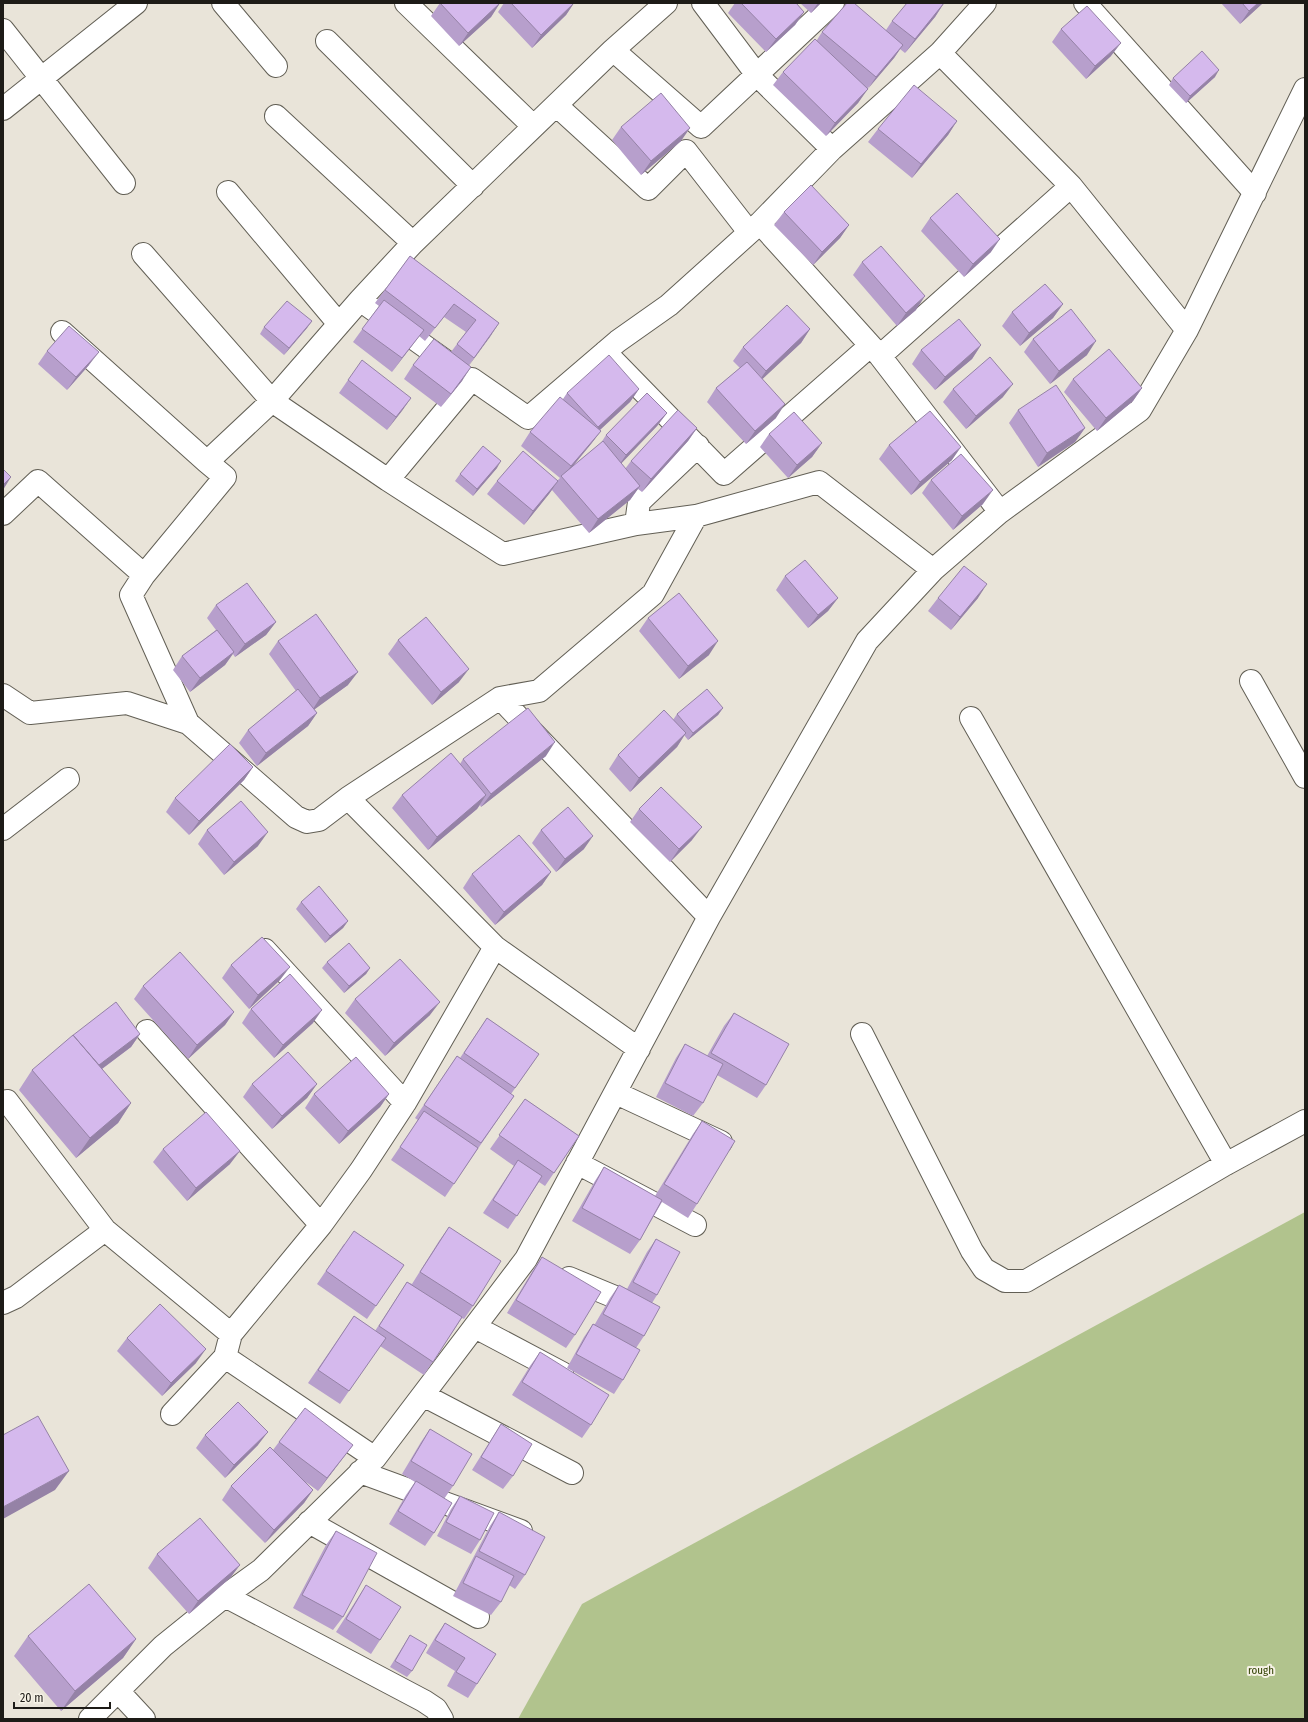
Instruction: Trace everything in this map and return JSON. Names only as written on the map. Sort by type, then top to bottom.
[{"type":"street","points":[[3,109],[136,3]]},
{"type":"street","points":[[223,3],[276,66]]},
{"type":"street","points":[[406,3],[533,126]]},
{"type":"street","points":[[207,462],[272,401],[412,243],[613,50],[666,3]]},
{"type":"street","points":[[703,3],[756,75],[832,149]]},
{"type":"street","points":[[613,50],[702,127],[833,3]]},
{"type":"street","points":[[360,300],[528,418],[605,352],[669,305],[755,227],[832,149],[940,53],[984,3]]},
{"type":"street","points":[[1085,3],[1255,193]]},
{"type":"street","points":[[3,30],[124,183]]},
{"type":"street","points":[[328,41],[472,186]]},
{"type":"street","points":[[940,53],[1071,186],[1187,330]]},
{"type":"street","points":[[90,1719],[163,1646],[225,1596],[261,1570],[368,1465],[526,1259],[709,917],[867,640],[933,570],[1000,512],[1140,410],[1187,330],[1305,89]]},
{"type":"street","points":[[556,105],[648,190],[686,151],[755,227],[875,351],[1000,512]]},
{"type":"street","points":[[276,116],[412,243]]},
{"type":"street","points":[[605,352],[724,474],[875,351],[1071,186]]},
{"type":"street","points":[[228,192],[339,324]]},
{"type":"street","points":[[143,254],[272,401],[388,480],[503,554],[636,524],[696,516],[819,482],[933,570]]},
{"type":"street","points":[[62,332],[225,477],[144,575],[131,595],[188,723]]},
{"type":"street","points":[[388,480],[472,379]]},
{"type":"street","points":[[636,524],[639,502],[698,446]]},
{"type":"street","points":[[3,514],[38,481],[144,575]]},
{"type":"street","points":[[3,695],[30,713],[128,702],[188,723],[296,817],[307,822],[319,820],[348,798],[500,698],[539,691],[653,594],[696,516]]},
{"type":"street","points":[[1251,681],[1305,777]]},
{"type":"street","points":[[500,698],[709,917]]},
{"type":"street","points":[[971,718],[1226,1164]]},
{"type":"street","points":[[3,829],[68,779]]},
{"type":"street","points":[[348,798],[495,947],[639,1049]]},
{"type":"street","points":[[258,943],[405,1103]]},
{"type":"street","points":[[172,1414],[225,1357],[231,1334],[321,1225],[361,1170],[405,1103],[495,947]]},
{"type":"street","points":[[147,1031],[321,1225]]},
{"type":"street","points":[[862,1034],[972,1251],[984,1269],[1005,1281],[1026,1281],[1226,1164],[1305,1121]]},
{"type":"street","points":[[616,1093],[722,1142]]},
{"type":"street","points":[[7,1101],[105,1230],[231,1334]]},
{"type":"street","points":[[577,1163],[695,1225]]},
{"type":"street","points":[[3,1303],[16,1297],[105,1230]]},
{"type":"street","points":[[526,1259],[641,1308]]},
{"type":"street","points":[[474,1327],[579,1382]]},
{"type":"street","points":[[225,1357],[368,1465],[533,1536]]},
{"type":"street","points":[[423,1395],[572,1473]]},
{"type":"street","points":[[309,1522],[478,1617]]},
{"type":"street","points":[[225,1596],[424,1701],[436,1709],[442,1719]]},
{"type":"street","points":[[118,1691],[144,1719]]},
{"type":"green space","name":"rough","points":[[1305,1212],[1305,1719],[518,1719],[582,1604]]},
{"type":"building","points":[[440,3],[500,3],[468,33]]},
{"type":"building","points":[[511,3],[574,3],[541,35]]},
{"type":"building","points":[[741,3],[796,3],[804,12],[776,39]]},
{"type":"building","points":[[847,3],[854,3],[903,45],[876,77],[822,32]]},
{"type":"building","points":[[907,3],[944,3],[915,39],[892,21]]},
{"type":"building","points":[[1242,3],[1258,3],[1249,11]]},
{"type":"building","points":[[1087,6],[1121,43],[1095,66],[1061,29]]},
{"type":"building","points":[[815,39],[868,89],[835,123],[783,72]]},
{"type":"building","points":[[1202,51],[1219,70],[1190,96],[1173,78]]},
{"type":"building","points":[[914,85],[957,121],[921,164],[878,129]]},
{"type":"building","points":[[661,93],[690,128],[651,161],[621,127]]},
{"type":"building","points":[[811,185],[849,225],[822,252],[784,212]]},
{"type":"building","points":[[957,193],[1000,239],[973,264],[930,218]]},
{"type":"building","points":[[881,246],[925,296],[906,313],[862,262]]},
{"type":"building","points":[[410,256],[499,323],[474,358],[457,344],[476,320],[454,304],[435,328],[385,290]]},
{"type":"building","points":[[1045,284],[1063,304],[1029,333],[1012,312]]},
{"type":"building","points":[[384,300],[424,330],[402,358],[362,329]]},
{"type":"building","points":[[287,301],[312,321],[289,348],[264,327]]},
{"type":"building","points":[[787,305],[810,329],[766,371],[743,347]]},
{"type":"building","points":[[1071,309],[1096,341],[1059,371],[1033,339]]},
{"type":"building","points":[[959,319],[981,345],[945,377],[921,350]]},
{"type":"building","points":[[69,326],[99,352],[76,377],[47,351]]},
{"type":"building","points":[[434,339],[471,367],[451,394],[413,365]]},
{"type":"building","points":[[1109,349],[1142,388],[1106,418],[1073,379]]},
{"type":"building","points":[[609,355],[639,389],[598,427],[567,393]]},
{"type":"building","points":[[990,357],[1013,384],[976,416],[953,389]]},
{"type":"building","points":[[362,360],[411,398],[396,417],[348,380]]},
{"type":"building","points":[[747,362],[785,404],[755,431],[716,388]]},
{"type":"building","points":[[1056,385],[1085,428],[1047,453],[1018,410]]},
{"type":"building","points":[[647,393],[667,413],[626,455],[606,435]]},
{"type":"building","points":[[560,397],[601,431],[571,466],[530,432]]},
{"type":"building","points":[[678,410],[697,428],[651,479],[631,461]]},
{"type":"building","points":[[930,411],[961,447],[920,482],[889,445]]},
{"type":"building","points":[[794,412],[822,443],[797,465],[769,434]]},
{"type":"building","points":[[603,441],[640,486],[598,519],[561,476]]},
{"type":"building","points":[[483,446],[501,461],[477,489],[460,474]]},
{"type":"building","points":[[523,451],[558,481],[533,511],[497,481]]},
{"type":"building","points":[[961,454],[993,490],[962,516],[931,480]]},
{"type":"building","points":[[3,469],[11,477],[3,485]]},
{"type":"building","points":[[805,560],[838,598],[818,615],[785,576]]},
{"type":"building","points":[[964,566],[987,584],[960,617],[938,598]]},
{"type":"building","points":[[247,583],[276,622],[245,644],[216,605]]},
{"type":"building","points":[[679,593],[718,641],[688,666],[648,618]]},
{"type":"building","points":[[316,614],[358,672],[320,698],[278,641]]},
{"type":"building","points":[[426,617],[469,669],[441,692],[398,640]]},
{"type":"building","points":[[217,630],[234,652],[200,678],[182,656]]},
{"type":"building","points":[[298,689],[317,713],[266,753],[248,730]]},
{"type":"building","points":[[707,689],[723,708],[693,733],[677,714]]},
{"type":"building","points":[[528,708],[555,742],[491,794],[463,759]]},
{"type":"building","points":[[664,710],[686,733],[639,778],[618,755]]},
{"type":"building","points":[[230,744],[253,767],[199,821],[175,798]]},
{"type":"building","points":[[451,753],[486,795],[437,837],[402,795]]},
{"type":"building","points":[[661,787],[702,827],[679,849],[639,809]]},
{"type":"building","points":[[241,801],[268,832],[234,862],[207,830]]},
{"type":"building","points":[[568,807],[593,836],[565,859],[541,830]]},
{"type":"building","points":[[519,835],[551,872],[504,912],[472,874]]},
{"type":"building","points":[[319,886],[348,921],[330,936],[301,902]]},
{"type":"building","points":[[262,937],[290,967],[258,995],[231,965]]},
{"type":"building","points":[[349,943],[370,968],[349,986],[327,962]]},
{"type":"building","points":[[180,952],[234,1012],[197,1045],[143,986]]},
{"type":"building","points":[[400,959],[440,1002],[394,1043],[355,999]]},
{"type":"building","points":[[290,974],[322,1010],[283,1045],[251,1009]]},
{"type":"building","points":[[116,1002],[140,1034],[99,1065],[73,1035]]},
{"type":"building","points":[[734,1013],[789,1044],[766,1085],[711,1053]]},
{"type":"building","points":[[487,1018],[539,1054],[515,1088],[464,1053]]},
{"type":"building","points":[[73,1035],[131,1103],[90,1138],[32,1070]]},
{"type":"building","points":[[685,1044],[723,1064],[703,1103],[665,1083]]},
{"type":"building","points":[[288,1052],[317,1084],[282,1116],[252,1084]]},
{"type":"building","points":[[457,1056],[514,1096],[481,1143],[424,1105]]},
{"type":"building","points":[[356,1057],[389,1094],[348,1131],[314,1094]]},
{"type":"building","points":[[525,1099],[579,1136],[554,1173],[499,1135]]},
{"type":"building","points":[[424,1111],[478,1148],[454,1184],[400,1147]]},
{"type":"building","points":[[206,1112],[240,1151],[196,1188],[163,1149]]},
{"type":"building","points":[[702,1121],[735,1141],[697,1204],[664,1184]]},
{"type":"building","points":[[518,1160],[542,1176],[517,1216],[493,1200]]},
{"type":"building","points":[[604,1167],[662,1200],[640,1240],[582,1208]]},
{"type":"building","points":[[449,1227],[501,1261],[473,1306],[420,1272]]},
{"type":"building","points":[[354,1231],[404,1265],[376,1306],[326,1271]]},
{"type":"building","points":[[656,1239],[680,1252],[657,1295],[633,1282]]},
{"type":"building","points":[[542,1257],[601,1292],[575,1335],[516,1300]]},
{"type":"building","points":[[407,1282],[462,1317],[433,1362],[379,1326]]},
{"type":"building","points":[[619,1285],[660,1307],[644,1336],[603,1314]]},
{"type":"building","points":[[160,1304],[206,1349],[171,1383],[127,1338]]},
{"type":"building","points":[[354,1316],[386,1338],[349,1391],[318,1370]]},
{"type":"building","points":[[593,1324],[640,1350],[623,1380],[576,1354]]},
{"type":"building","points":[[540,1352],[609,1395],[591,1425],[522,1382]]},
{"type":"building","points":[[238,1402],[268,1432],[234,1465],[205,1435]]},
{"type":"building","points":[[305,1408],[353,1445],[327,1478],[279,1442]]},
{"type":"building","points":[[38,1416],[69,1471],[3,1507],[3,1435]]},
{"type":"building","points":[[501,1424],[532,1444],[513,1476],[481,1457]]},
{"type":"building","points":[[430,1429],[472,1454],[453,1486],[411,1461]]},
{"type":"building","points":[[270,1447],[313,1490],[274,1530],[231,1486]]},
{"type":"building","points":[[416,1481],[452,1503],[434,1533],[398,1511]]},
{"type":"building","points":[[460,1496],[494,1513],[480,1540],[446,1522]]},
{"type":"building","points":[[499,1512],[545,1537],[525,1575],[479,1551]]},
{"type":"building","points":[[200,1518],[240,1565],[198,1601],[157,1554]]},
{"type":"building","points":[[336,1531],[377,1553],[343,1617],[302,1595]]},
{"type":"building","points":[[476,1556],[514,1576],[501,1602],[463,1583]]},
{"type":"building","points":[[89,1584],[136,1639],[75,1691],[28,1636]]},
{"type":"building","points":[[366,1585],[401,1607],[380,1640],[346,1619]]},
{"type":"building","points":[[445,1623],[496,1654],[477,1684],[456,1672],[465,1658],[435,1640]]},
{"type":"building","points":[[410,1635],[427,1645],[412,1671],[395,1661]]}]
